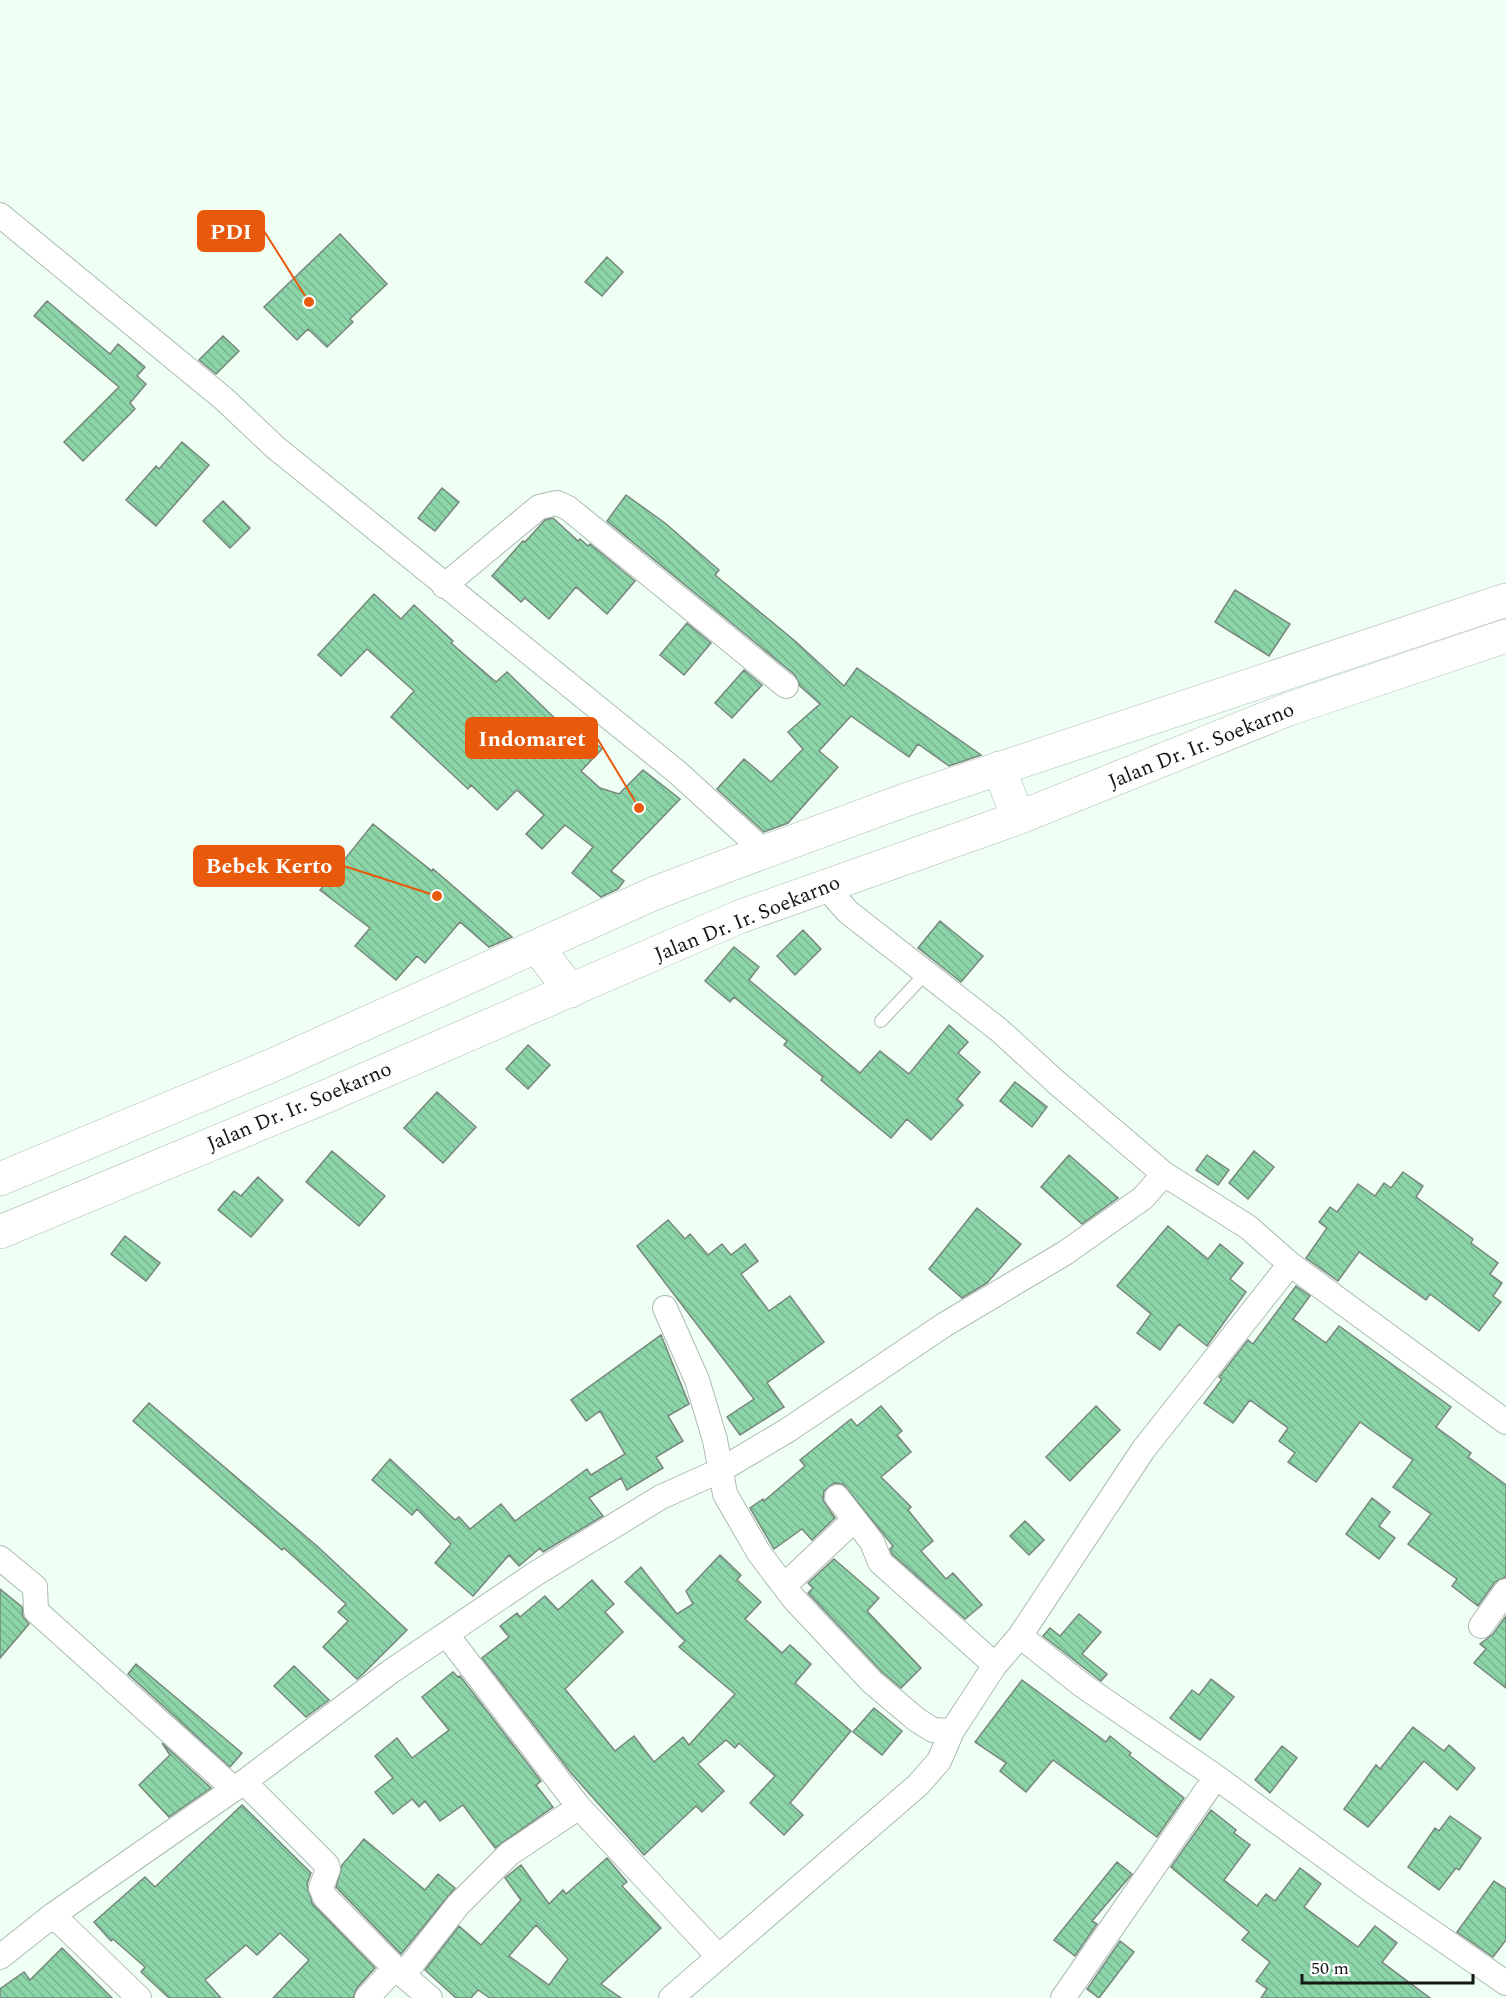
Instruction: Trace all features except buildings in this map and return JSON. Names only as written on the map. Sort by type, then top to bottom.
[{"type":"main road","name":"Jalan Dr. Ir. Soekarno","points":[[0,1179],[273,1065],[655,893],[846,821],[999,768],[1506,600]]},
{"type":"main road","name":"Jalan Dr. Ir. Soekarno","points":[[0,1232],[320,1099],[739,917],[1018,818],[1289,709],[1506,636]]},
{"type":"main road","points":[[999,768],[1018,818]]},
{"type":"main road","points":[[537,947],[571,991]]},
{"type":"street","points":[[0,215],[183,365],[276,448],[677,772],[766,853]]},
{"type":"street","points":[[444,586],[539,507],[557,503],[568,508],[786,686]]},
{"type":"street","points":[[824,885],[848,912],[901,951],[999,1030],[1164,1174],[1248,1227],[1290,1264],[1506,1422]]},
{"type":"street","points":[[0,1957],[53,1915],[239,1785],[390,1672],[535,1574],[661,1497],[719,1471],[788,1430],[944,1326],[1065,1253],[1143,1198],[1164,1174]]},
{"type":"street","points":[[671,1998],[918,1785],[939,1761],[952,1731],[995,1665],[1020,1636],[1143,1450],[1290,1264]]},
{"type":"street","points":[[665,1308],[697,1380],[715,1440],[725,1494],[748,1534],[794,1599],[872,1682],[917,1720],[933,1730],[952,1731]]},
{"type":"street","points":[[837,1497],[872,1542],[880,1562],[995,1665]]},
{"type":"street","points":[[785,1585],[854,1520]]},
{"type":"street","points":[[0,1558],[35,1587],[36,1611],[239,1785],[327,1865],[322,1892],[430,1998]]},
{"type":"street","points":[[1481,1626],[1506,1591]]},
{"type":"street","points":[[446,1634],[579,1807],[719,1957]]},
{"type":"street","points":[[1020,1636],[1082,1685],[1506,1983]]},
{"type":"street","points":[[1063,1998],[1216,1777]]},
{"type":"street","points":[[367,1998],[400,1971],[458,1905],[509,1854],[579,1807]]},
{"type":"street","points":[[53,1915],[139,1998]]},
{"type":"lane","points":[[881,1021],[926,973]]},
{"type":"place","name":"PDI","points":[[309,302]]},
{"type":"place","name":"Indomaret","points":[[639,808]]},
{"type":"place","name":"Bebek Kerto","points":[[437,896]]}]
